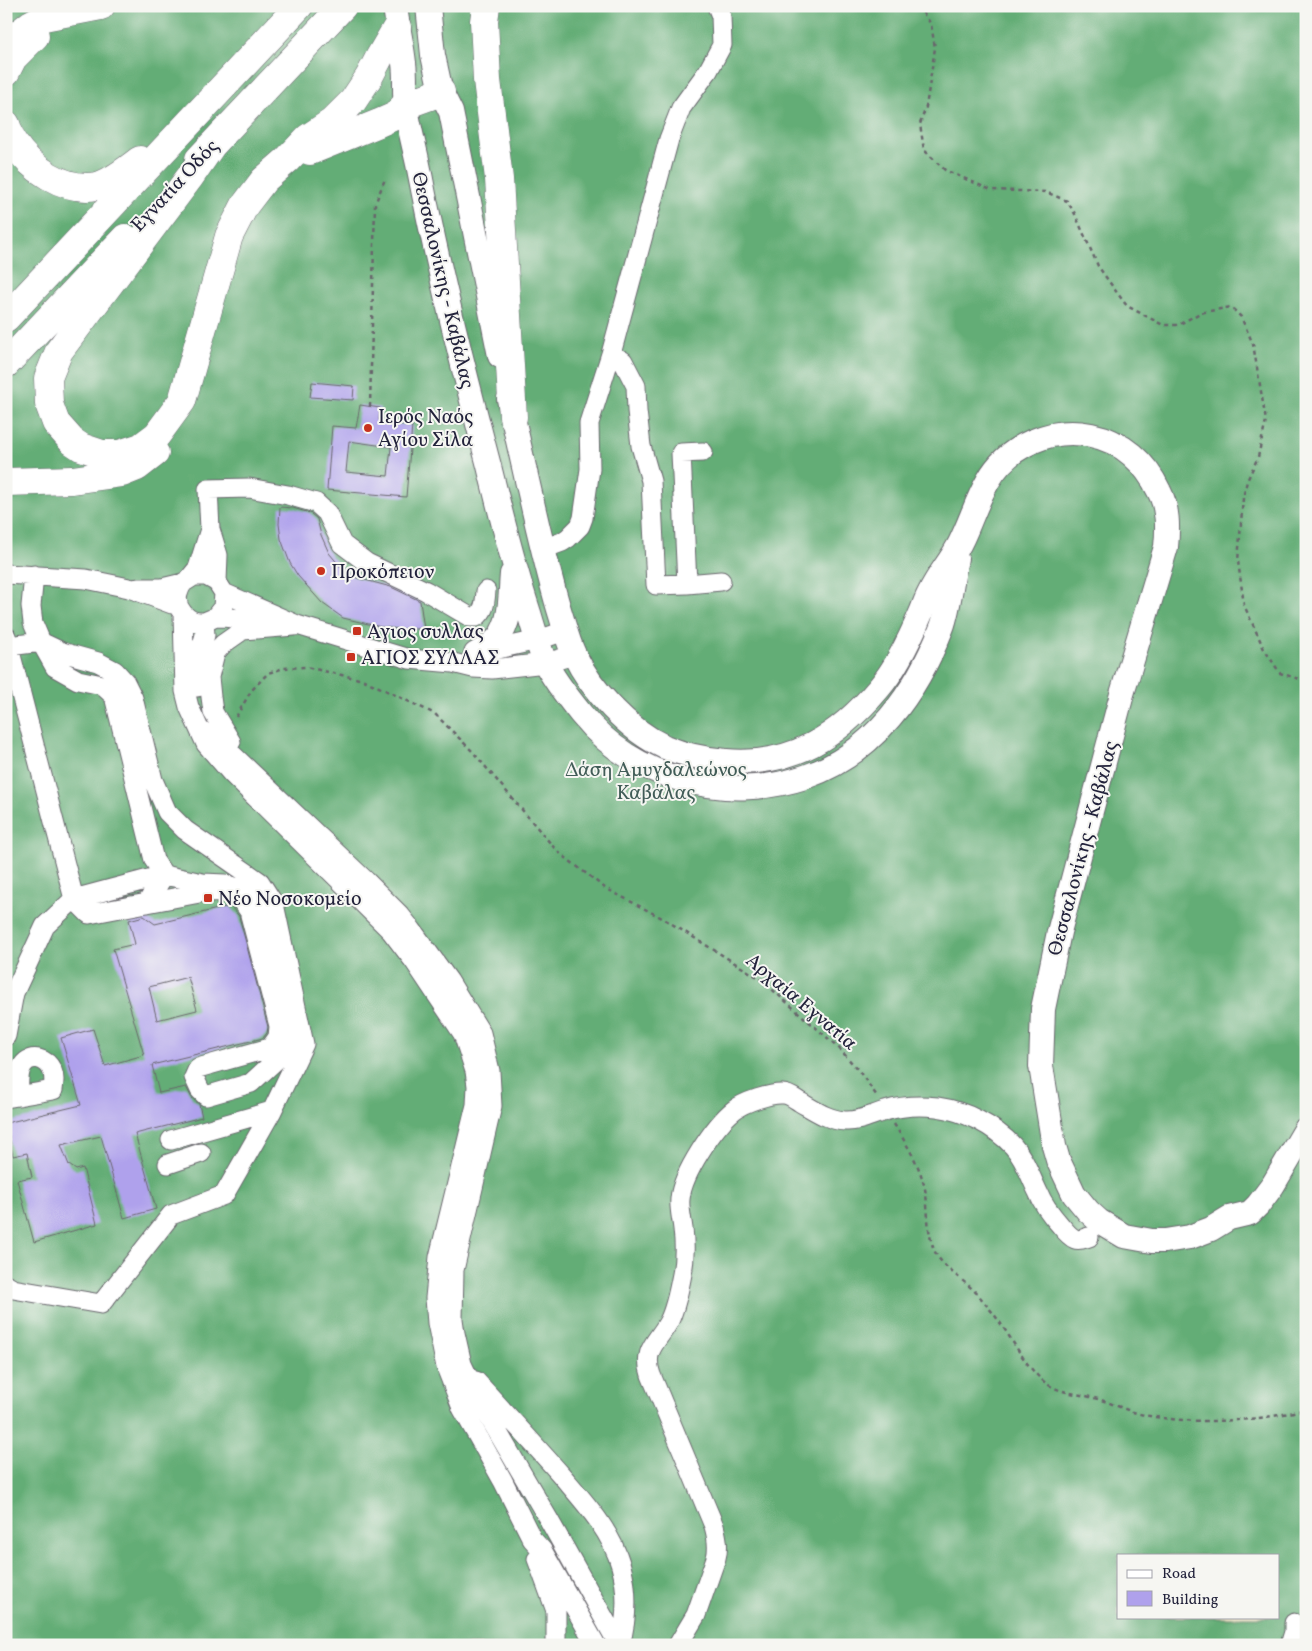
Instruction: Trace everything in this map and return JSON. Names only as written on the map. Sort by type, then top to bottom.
[{"type":"highway","points":[[6,45],[31,24],[44,17],[101,6]]},
{"type":"highway","name":"Εγνατία Οδός","points":[[6,318],[299,6]]},
{"type":"highway","name":"Εγνατία Οδός","points":[[6,364],[343,6]]},
{"type":"highway","points":[[486,6],[484,22],[487,80],[499,179],[513,417]]},
{"type":"highway","points":[[6,72],[13,58],[32,38],[67,13]]},
{"type":"highway","points":[[212,145],[60,351],[48,378],[49,404],[56,423],[65,434],[81,447],[102,454],[125,452],[141,447],[157,435],[182,401],[229,236],[245,205],[264,180],[288,160],[308,138],[332,122],[353,101],[370,77],[396,17]]},
{"type":"highway","points":[[288,160],[395,116],[405,105],[441,92]]},
{"type":"highway","points":[[6,124],[12,140],[27,158],[49,176],[62,183],[80,187],[98,186],[122,174],[187,125]]},
{"type":"highway","points":[[6,482],[72,480],[122,473],[137,467],[154,454],[171,436],[184,411],[182,401]]},
{"type":"main road","name":"Θεσσαλονίκης - Καβάλας","points":[[428,6],[433,55],[441,92],[452,112],[477,246],[543,550],[565,631],[574,655],[602,697],[624,719],[642,733],[664,746],[684,754],[706,759],[760,761],[781,758],[811,746],[827,737],[862,707],[882,685],[909,639],[930,592],[958,547],[988,481],[1000,464],[1025,445],[1045,436],[1055,434],[1076,433],[1097,436],[1116,444],[1144,466],[1154,480],[1162,495],[1168,529],[1166,547],[1122,694],[1059,932],[1042,1009],[1041,1066],[1048,1115],[1058,1160],[1074,1194],[1099,1221],[1124,1236],[1152,1241],[1177,1240],[1211,1229],[1230,1218],[1250,1213],[1273,1185],[1306,1129]]},
{"type":"main road","name":"Θεσσαλονίκης - Καβάλας","points":[[396,17],[404,62],[405,105],[431,233],[478,426],[512,554],[546,663],[583,716],[607,741],[629,758],[651,769],[683,780],[731,788],[774,784],[805,777],[848,756],[869,740],[891,717],[911,689],[944,624],[958,547]]},
{"type":"main road","points":[[476,654],[498,638],[504,628],[510,608],[512,554]]},
{"type":"street","points":[[543,550],[568,538],[580,526],[584,518],[590,469],[588,423],[611,354],[669,139],[681,108],[708,71],[722,45],[721,16],[717,6]]},
{"type":"street","points":[[611,354],[623,361],[636,386],[641,446],[651,481],[656,585],[721,581]]},
{"type":"street","points":[[686,584],[681,453],[703,452]]},
{"type":"street","points":[[486,591],[482,613],[476,617],[470,617],[426,591],[366,563],[342,544],[327,513],[316,503],[288,494],[249,488],[208,489],[210,530],[218,555],[223,607],[210,620],[205,635],[197,662],[197,689],[202,711],[215,738],[400,915],[449,981],[481,1032],[490,1071],[492,1106],[454,1270],[453,1319],[462,1365],[495,1429],[550,1520],[617,1640]]},
{"type":"street","points":[[210,530],[198,568],[186,581],[178,594],[185,691],[189,707],[206,744],[232,774],[391,931],[463,1034],[475,1071],[477,1086],[476,1105],[439,1257],[435,1298],[437,1323],[446,1367],[462,1408],[503,1481],[532,1539],[536,1556],[556,1612],[556,1645]]},
{"type":"street","points":[[6,574],[86,579],[129,588],[172,604],[192,620],[243,620],[275,627]]},
{"type":"street","points":[[34,575],[31,606],[33,623],[41,642],[56,667],[78,680],[102,685],[114,696],[154,860],[164,875]]},
{"type":"street","points":[[129,588],[162,588],[186,581],[194,576],[206,576],[220,588],[298,625],[409,659],[453,662],[473,668],[492,670],[546,663],[574,655]]},
{"type":"street","points":[[249,770],[213,712],[209,677],[215,653],[223,644],[243,630],[298,625]]},
{"type":"street","points":[[453,662],[476,654],[538,640],[565,631]]},
{"type":"street","points":[[6,1036],[14,993],[45,926],[74,900],[164,875],[204,887],[223,891],[241,898],[249,911],[279,1026],[278,1037],[270,1048],[198,1068],[194,1077],[200,1090],[206,1096],[251,1083],[275,1062],[290,1036],[257,903],[241,889],[225,884],[204,887],[147,903],[90,914],[74,900],[7,641],[41,642],[62,652],[98,662],[115,671],[125,682],[133,698],[153,780],[167,812],[185,830],[260,882],[274,904],[304,1044],[272,1111],[224,1195],[171,1215],[101,1304],[14,1289],[6,1285]]},
{"type":"street","points":[[147,903],[164,875]]},
{"type":"street","points":[[678,1645],[696,1615],[718,1549],[714,1526],[648,1368],[648,1357],[654,1341],[670,1319],[680,1284],[685,1254],[680,1200],[685,1179],[697,1157],[734,1110],[762,1098],[776,1094],[786,1094],[820,1114],[844,1121],[860,1120],[886,1110],[908,1107],[938,1107],[964,1114],[982,1122],[1014,1147],[1022,1158],[1046,1206],[1068,1233],[1079,1240],[1090,1237]]},
{"type":"street","points":[[168,1164],[195,1154],[178,1138],[272,1111]]},
{"type":"street","points":[[462,1365],[568,1484],[607,1533],[621,1565],[624,1581],[625,1623],[617,1640]]},
{"type":"street","points":[[532,1539],[542,1550],[590,1642],[604,1632],[617,1640]]},
{"type":"street","points":[[1290,1645],[1294,1632],[1294,1623]]},
{"type":"path","points":[[918,6],[931,24],[935,48],[927,99],[920,124],[924,150],[945,170],[991,190],[1046,192],[1067,201],[1074,212],[1098,266],[1127,306],[1163,324],[1178,325],[1200,313],[1230,307],[1241,317],[1253,344],[1266,422],[1258,457],[1247,481],[1243,498],[1238,561],[1244,605],[1264,649],[1280,673],[1298,679],[1306,678]]},
{"type":"path","points":[[370,407],[375,204],[385,179]]},
{"type":"path","name":"Αρχαία Εγνατία","points":[[233,724],[237,713],[251,691],[268,674],[284,668],[306,667],[364,680],[435,714],[473,752],[557,851],[605,888],[664,919],[759,978],[843,1052],[859,1070],[911,1152],[920,1172],[925,1191],[930,1233],[935,1251],[947,1266],[980,1296],[1028,1363],[1047,1384],[1055,1389],[1090,1397],[1143,1415],[1183,1420],[1265,1418],[1306,1409]]},
{"type":"green space","name":"Δάση Αμυγδαλεώνος Καβάλας","points":[[6,6],[1306,6],[1306,1645],[6,1645]]},
{"type":"building","points":[[312,382],[354,386],[353,400],[310,397]]},
{"type":"building","points":[[360,405],[380,408],[379,420],[381,420],[381,423],[412,425],[406,497],[327,490],[332,426],[356,428]],"holes":[[[349,441],[391,447],[388,476],[346,472]]]},
{"type":"building","name":"Προκόπειον","points":[[280,507],[293,508],[310,513],[317,519],[321,535],[329,553],[340,566],[354,577],[391,587],[420,601],[424,629],[381,627],[343,618],[322,603],[298,576],[290,563],[281,539],[279,524]]},
{"type":"building","points":[[230,906],[239,916],[268,1027],[267,1033],[263,1038],[152,1065],[159,1093],[186,1087],[192,1098],[199,1104],[202,1117],[135,1134],[156,1209],[124,1218],[101,1136],[61,1145],[69,1165],[76,1170],[83,1168],[97,1224],[34,1242],[17,1180],[32,1177],[27,1153],[13,1156],[6,1123],[81,1105],[61,1038],[93,1029],[105,1066],[144,1055],[113,949],[135,944],[129,920],[144,916],[155,924]],"holes":[[[188,977],[197,1010],[157,1020],[149,987]]]},
{"type":"place","name":"Ιερός Ναός Αγίου Σίλα","points":[[368,428]]},
{"type":"place","name":"Προκόπειον","points":[[321,571]]},
{"type":"place","name":"Αγιος συλλας","points":[[357,631]]},
{"type":"place","name":"ΑΓΙΟΣ ΣΥΛΛΑΣ","points":[[351,657]]},
{"type":"place","name":"Νέο Νοσοκομείο","points":[[208,898]]}]
